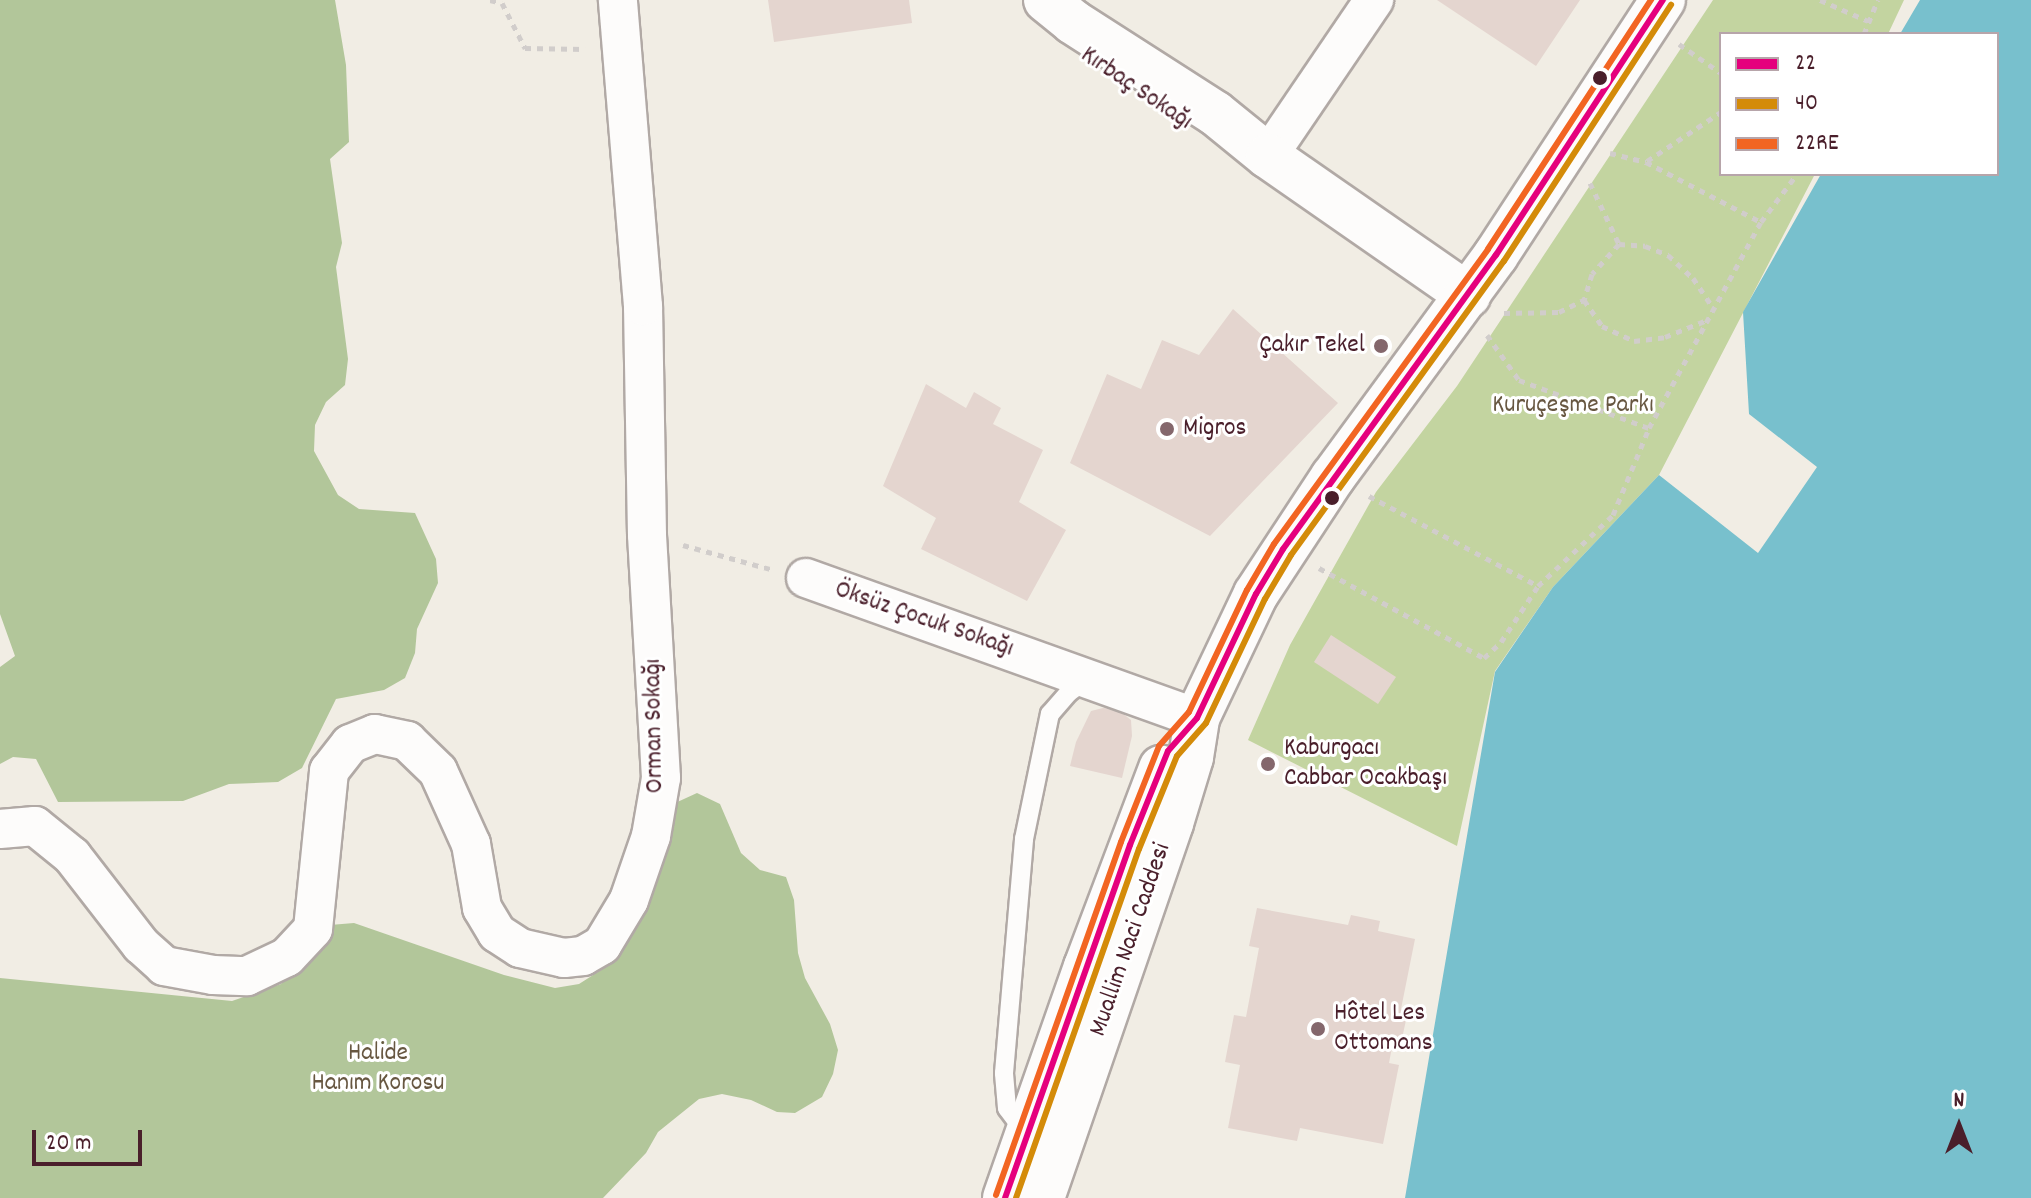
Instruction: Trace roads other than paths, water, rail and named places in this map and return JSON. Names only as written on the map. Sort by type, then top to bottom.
[{"type":"main road","name":"Kırbaç Sokağı","points":[[1012,0],[1054,16],[1238,156],[1268,156],[1468,295]]},
{"type":"main road","name":"Muallim Naci Caddesi","points":[[1042,1198],[1043,1142],[1149,796],[1168,751],[1197,718],[1249,607],[1283,549],[1468,295],[1656,12]]},
{"type":"main road","name":"Muallim Naci Caddesi","points":[[1005,1198],[1043,1142]]},
{"type":"street","name":"Orman Sokağı","points":[[0,829],[35,826],[72,856],[141,945],[164,966],[213,975],[247,976],[287,957],[313,929],[329,771],[350,744],[375,734],[407,741],[438,771],[471,844],[482,908],[497,933],[520,948],[564,958],[583,956],[602,945],[629,900],[651,836],[661,778],[647,535],[643,306],[618,0]]},
{"type":"street","points":[[1268,156],[1374,0]]},
{"type":"street","name":"Öksüz Çocuk Sokağı","points":[[806,578],[1197,718]]},
{"type":"lane","points":[[1043,1142],[1015,1124],[1007,1108],[1004,1073],[1024,839],[1050,714],[1068,693],[1089,678]]},
{"type":"water","points":[[1920,0],[2031,0],[2031,1198],[1405,1198],[1495,672],[1553,587],[1659,475],[1758,553],[1817,467],[1749,414],[1743,312],[1820,176],[1999,176],[1999,32],[1901,32]]},
{"type":"place","name":"Çakır Tekel","points":[[1381,346]]},
{"type":"place","name":"Migros","points":[[1167,429]]},
{"type":"place","name":"Kaburgacı Cabbar Ocakbaşı","points":[[1268,764]]},
{"type":"place","name":"Hôtel Les Ottomans","points":[[1318,1029]]},
{"type":"park label","name":"Kuruçeşme Parkı","points":[[1573,406]]},
{"type":"park label","name":"Halide Hanım Korosu","points":[[378,1069]]}]
